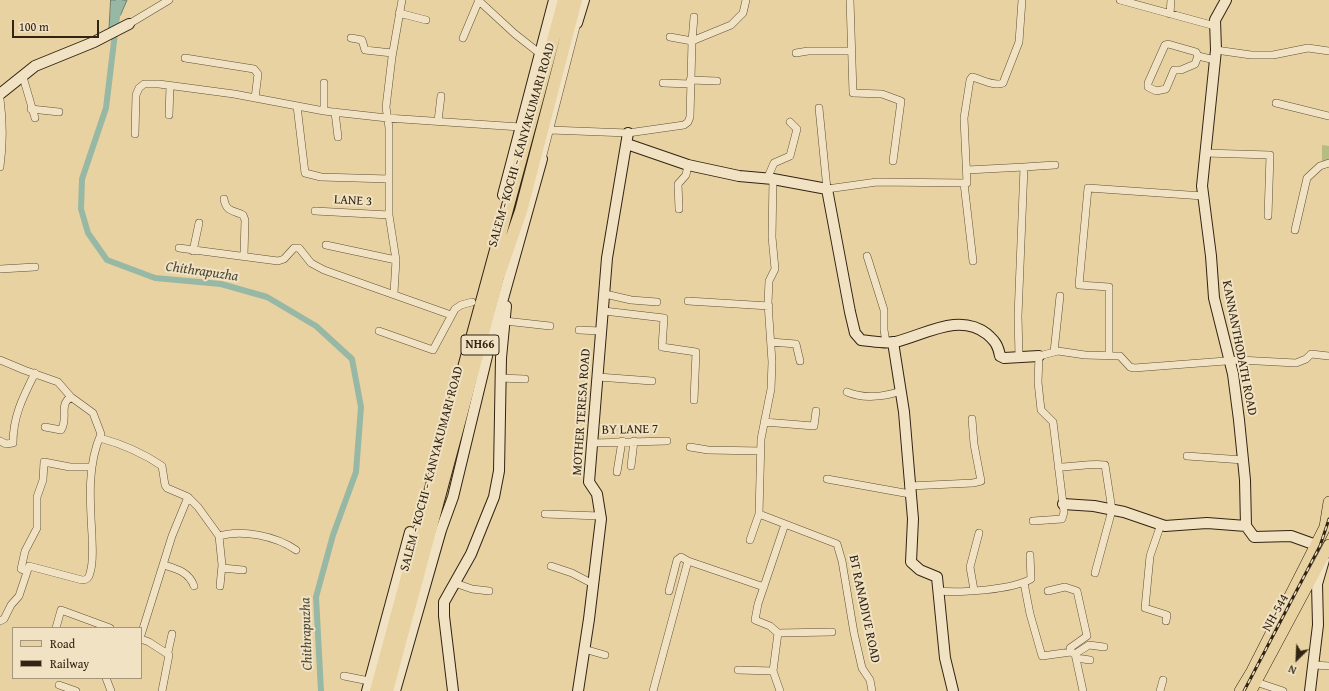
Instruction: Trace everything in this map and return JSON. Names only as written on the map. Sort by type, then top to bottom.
[{"type":"highway","name":"SALEM - KOCHI - KANYAKUMARI ROAD","points":[[387,691],[414,533],[544,57],[564,0]]},
{"type":"highway","name":"SALEM - KOCHI - KANYAKUMARI ROAD","points":[[371,688],[396,637],[498,277],[538,158],[576,0]]},
{"type":"main road","points":[[1323,548],[1329,502]]},
{"type":"main road","name":"NH-544","points":[[1254,686],[1323,548]]},
{"type":"main road","name":"NH-544","points":[[1240,691],[1323,548]]},
{"type":"street","points":[[0,94],[35,66],[94,42],[129,24],[169,0]]},
{"type":"street","points":[[394,293],[396,260],[390,215],[389,128],[386,108],[392,53],[402,0]]},
{"type":"street","points":[[463,38],[479,0],[515,34],[544,57]]},
{"type":"street","points":[[507,196],[520,127],[544,57],[554,0]]},
{"type":"street","points":[[395,691],[441,530],[453,497],[487,356],[508,281],[538,158],[550,130],[584,0]]},
{"type":"street","points":[[670,37],[692,41],[731,24],[743,13],[746,0]]},
{"type":"street","points":[[850,0],[853,93],[882,94],[901,101],[893,161]]},
{"type":"street","points":[[627,144],[688,165],[739,176],[770,179],[827,189],[877,182],[967,183],[964,118],[971,78],[1000,85],[1003,83],[1019,42],[1022,0]]},
{"type":"street","points":[[1120,0],[1215,26],[1215,20],[1226,0]]},
{"type":"street","points":[[1170,14],[1171,0]]},
{"type":"street","points":[[399,13],[426,20]]},
{"type":"street","points":[[550,130],[628,133],[684,125],[688,122],[694,17]]},
{"type":"street","name":"KANNANTHODATH ROAD","points":[[1215,26],[1215,55],[1202,186],[1214,298],[1230,361],[1238,412],[1243,460],[1246,526]]},
{"type":"street","points":[[351,38],[362,40],[365,50],[392,53]]},
{"type":"street","points":[[1168,44],[1196,52],[1198,56],[1195,64],[1181,70],[1174,70],[1166,89],[1156,91],[1148,87],[1148,83],[1165,45],[1168,44]]},
{"type":"street","points":[[1198,56],[1273,55],[1308,48],[1329,51]]},
{"type":"street","points":[[796,53],[808,51],[851,50]]},
{"type":"street","points":[[185,58],[254,69],[258,74],[255,98]]},
{"type":"street","points":[[23,77],[31,109],[35,118]]},
{"type":"street","points":[[663,83],[717,81]]},
{"type":"street","points":[[324,83],[324,111]]},
{"type":"street","points":[[135,134],[136,95],[139,88],[144,84],[170,86],[255,98],[324,111],[387,118],[520,127]]},
{"type":"street","points":[[169,115],[170,86]]},
{"type":"street","points":[[438,121],[441,96]]},
{"type":"street","points":[[0,99],[2,114],[0,167]]},
{"type":"street","points":[[1276,104],[1329,116]]},
{"type":"street","points":[[297,106],[305,173],[321,177],[389,179]]},
{"type":"street","points":[[819,108],[829,209],[855,333],[861,340],[890,342],[962,324],[977,328],[991,338],[997,343],[1000,356],[1004,358],[1039,356],[1054,352],[1069,351],[1085,355],[1120,356],[1130,367],[1134,368],[1239,360],[1296,363],[1306,359],[1311,354],[1329,356]]},
{"type":"street","points":[[31,109],[59,112]]},
{"type":"street","points":[[335,112],[338,137]]},
{"type":"street","points":[[750,540],[759,514],[761,451],[764,422],[771,389],[769,280],[775,269],[772,237],[770,179],[774,163],[790,156],[797,129],[790,122]]},
{"type":"street","name":"MOTHER TERESA ROAD","points":[[578,691],[593,584],[600,516],[597,494],[589,482],[598,376],[600,331],[604,311],[609,242],[628,133]]},
{"type":"street","points":[[1205,153],[1270,155],[1268,216]]},
{"type":"street","points":[[1295,230],[1307,178],[1320,166],[1329,163]]},
{"type":"street","points":[[679,209],[678,184],[686,175],[688,165]]},
{"type":"street","points":[[967,170],[1055,165]]},
{"type":"street","points":[[1019,356],[1018,316],[1024,167]]},
{"type":"street","points":[[964,183],[973,261]]},
{"type":"street","points":[[1109,355],[1108,287],[1079,286],[1088,188],[1203,196]]},
{"type":"street","points":[[224,199],[225,206],[228,210],[243,215],[245,220],[244,255]]},
{"type":"street","name":"LANE 3","points":[[315,211],[390,215]]},
{"type":"street","points":[[193,251],[199,223]]},
{"type":"street","points":[[326,245],[396,260]]},
{"type":"street","points":[[179,248],[193,251],[282,260],[294,248],[299,248],[304,255],[318,267],[379,290],[394,293],[451,315]]},
{"type":"street","points":[[867,256],[878,284],[884,310],[884,330],[897,360],[904,412],[913,518],[910,562],[920,570],[937,577],[945,658],[952,691]]},
{"type":"street","points":[[0,269],[35,268]]},
{"type":"street","points":[[453,691],[444,616],[444,602],[471,554],[494,497],[500,471],[500,378],[508,281]]},
{"type":"street","points":[[605,294],[632,300],[657,302]]},
{"type":"street","points":[[1054,352],[1060,296]]},
{"type":"street","points":[[688,301],[769,306]]},
{"type":"street","points":[[379,331],[433,350],[451,315],[461,305],[472,302]]},
{"type":"street","points":[[604,311],[664,318],[662,347],[696,352],[694,400]]},
{"type":"street","points":[[505,321],[550,326]]},
{"type":"street","points":[[579,330],[600,331]]},
{"type":"street","points":[[771,342],[796,344],[800,361]]},
{"type":"street","points":[[1033,521],[1062,519],[1064,512],[1053,422],[1041,410],[1038,382],[1039,356]]},
{"type":"street","points":[[0,360],[58,382],[70,397],[93,413],[102,434],[92,467],[92,560],[88,577],[82,580],[30,566],[26,571],[19,596],[8,610],[4,619],[0,621]]},
{"type":"street","points":[[0,441],[6,444],[13,443],[14,428],[19,405],[35,373]]},
{"type":"street","points":[[598,376],[652,381]]},
{"type":"street","points":[[500,378],[524,379]]},
{"type":"street","points":[[847,392],[856,396],[891,394],[901,391]]},
{"type":"street","points":[[45,427],[61,430],[64,419],[63,405],[65,400],[70,397]]},
{"type":"street","points":[[764,422],[814,426],[816,411]]},
{"type":"street","points":[[827,479],[910,490],[981,481],[974,444],[972,419]]},
{"type":"street","points":[[100,438],[117,442],[155,461],[162,466],[165,485],[167,488],[188,497],[198,507],[219,536],[222,568],[220,586]]},
{"type":"street","points":[[617,472],[622,441]]},
{"type":"street","name":"BY LANE 7","points":[[593,443],[622,441],[667,441]]},
{"type":"street","points":[[631,466],[634,441]]},
{"type":"street","points":[[690,447],[708,450],[761,451]]},
{"type":"street","points":[[1187,456],[1243,460]]},
{"type":"street","points":[[26,571],[21,569],[25,551],[37,528],[37,497],[43,480],[44,462],[70,467],[92,467]]},
{"type":"street","points":[[1058,467],[1082,466],[1093,463],[1105,465],[1112,510],[1095,573]]},
{"type":"street","points":[[142,632],[172,536],[188,497]]},
{"type":"street","points":[[1063,504],[1124,512],[1165,526],[1207,523],[1246,526],[1254,537],[1291,536],[1323,548],[1317,584],[1318,625],[1315,666],[1310,691]]},
{"type":"street","points":[[545,514],[600,516]]},
{"type":"street","name":"BT RANADIVE ROAD","points":[[759,514],[837,544],[842,560],[862,668],[870,680],[872,691]]},
{"type":"street","points":[[785,524],[758,604],[755,620],[770,626],[778,633],[832,632]]},
{"type":"street","points":[[1161,524],[1150,556],[1145,608],[1167,615],[1166,621]]},
{"type":"street","points":[[344,676],[371,688],[414,533]]},
{"type":"street","points":[[974,590],[970,566],[979,533]]},
{"type":"street","points":[[219,536],[236,534],[269,538],[286,544],[296,550]]},
{"type":"street","points":[[939,591],[955,592],[993,589],[1024,583],[1031,579],[1030,555]]},
{"type":"street","points":[[669,591],[677,560],[681,558],[764,587]]},
{"type":"street","points":[[653,691],[688,561]]},
{"type":"street","points":[[164,565],[181,570],[192,580],[194,586]]},
{"type":"street","points":[[551,566],[572,573],[593,584]]},
{"type":"street","points":[[222,568],[243,570]]},
{"type":"street","points":[[455,583],[472,589],[489,591]]},
{"type":"street","points":[[1024,583],[1030,614],[1042,656],[1074,654],[1090,660]]},
{"type":"street","points":[[1048,591],[1065,587],[1077,591],[1087,636],[1070,648],[1074,654],[1083,691]]},
{"type":"street","points":[[56,627],[61,610],[107,627]]},
{"type":"street","points":[[778,633],[772,671],[780,691]]},
{"type":"street","points":[[162,691],[172,634]]},
{"type":"street","points":[[142,639],[168,652]]},
{"type":"street","points":[[1074,654],[1089,646],[1104,647]]},
{"type":"street","points":[[584,649],[605,655]]},
{"type":"street","points":[[1315,666],[1329,666]]},
{"type":"street","points":[[738,670],[772,671]]},
{"type":"street","points":[[106,679],[112,691]]},
{"type":"street","points":[[1160,691],[1163,680]]},
{"type":"street","points":[[59,685],[76,691]]},
{"type":"street","points":[[1254,686],[1283,691]]},
{"type":"green space","points":[[1322,145],[1329,146],[1329,162],[1322,161]]},
{"type":"shaded area","points":[[111,0],[127,0],[121,14],[109,32]]},
{"type":"waterway","name":"Chithrapuzha","points":[[119,0],[106,108],[82,179],[81,209],[88,233],[107,260],[155,278],[221,284],[267,297],[316,326],[352,359],[361,407],[356,472],[333,535],[316,597],[321,691]]},
{"type":"railway","points":[[1244,691],[1320,546],[1329,519]]}]
